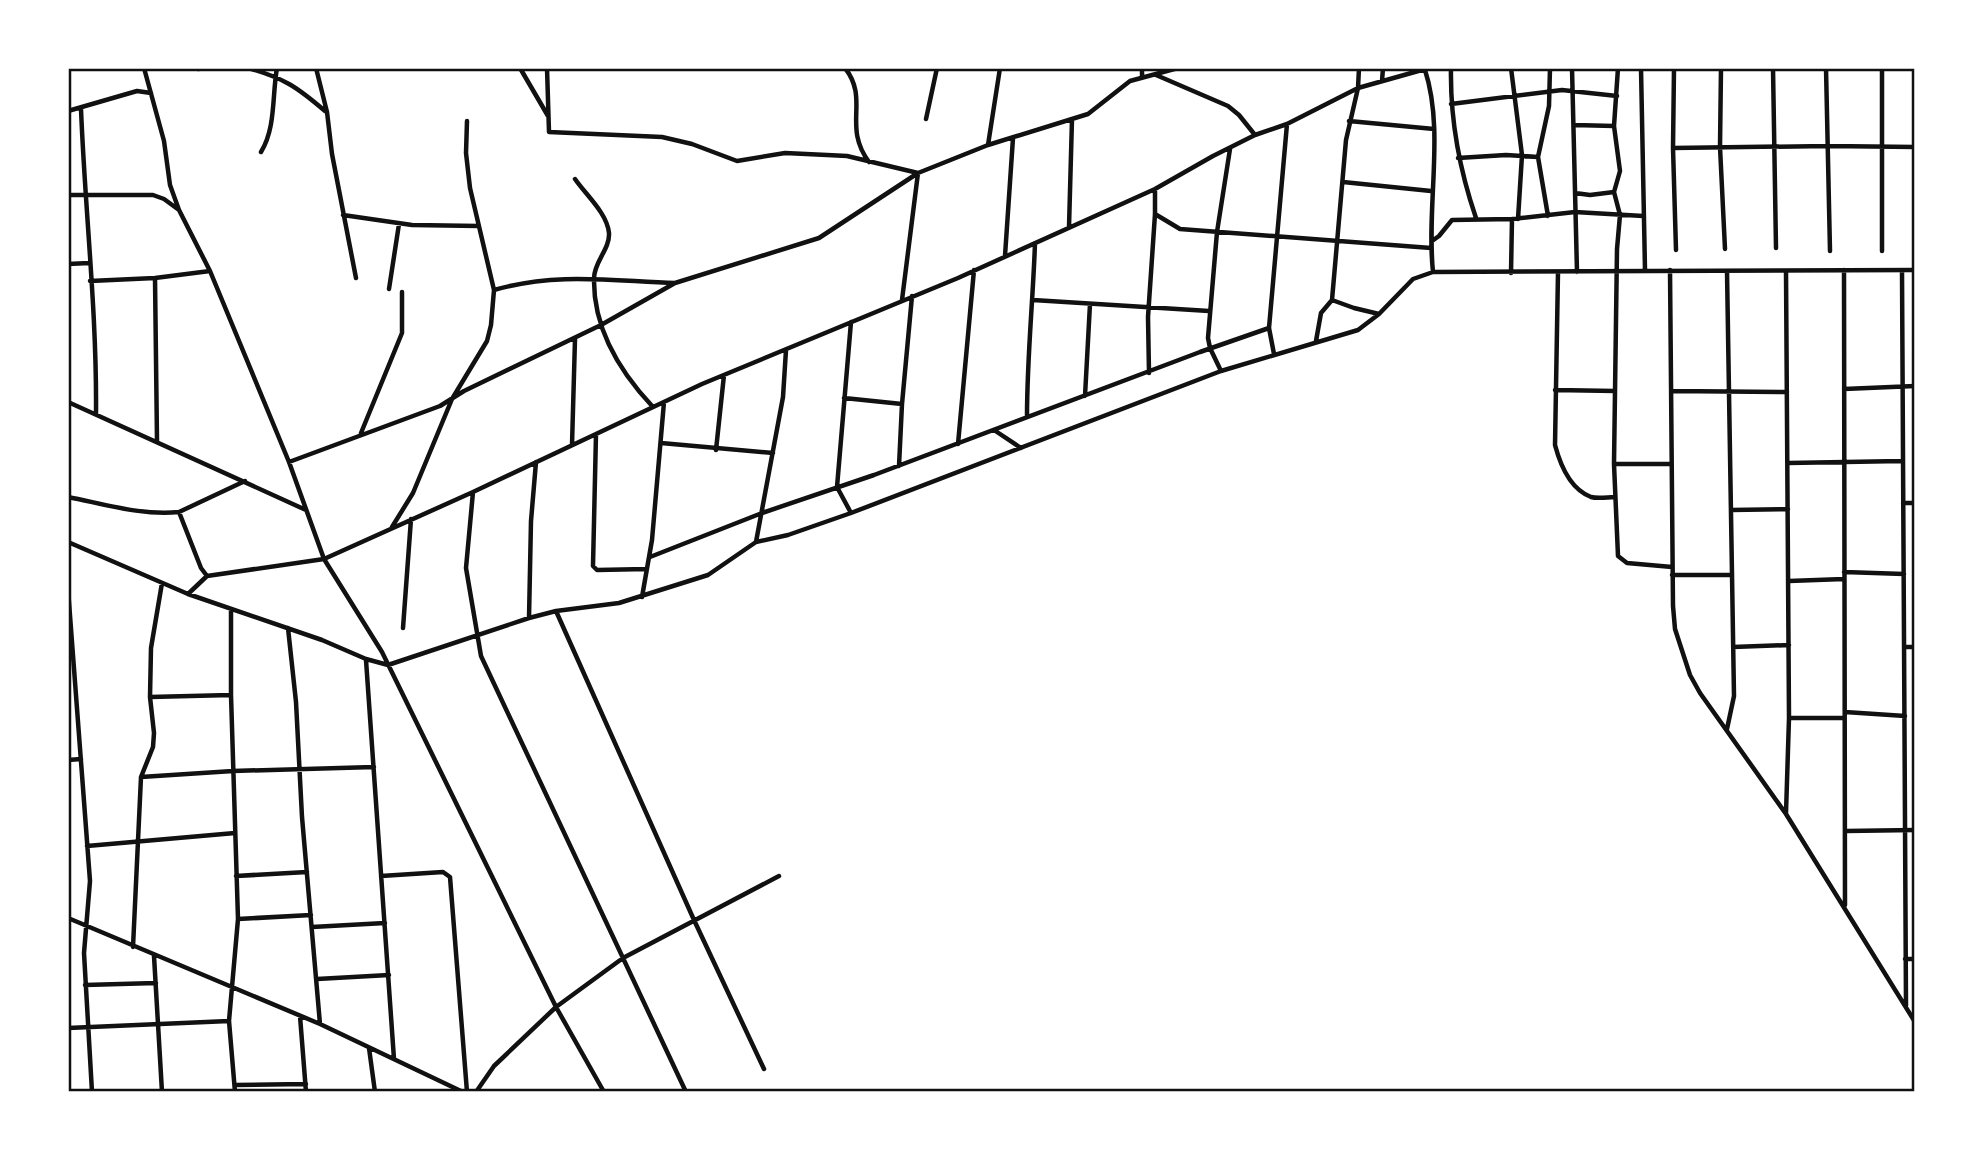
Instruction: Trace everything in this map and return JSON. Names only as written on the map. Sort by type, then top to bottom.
[{"type":"street","points":[[144,68],[164,141],[170,185],[179,210],[210,271],[289,462],[324,559],[388,665],[556,1007],[604,1092]]},
{"type":"street","points":[[198,69],[207,68]]},
{"type":"street","points":[[248,68],[276,75],[306,94],[327,112]]},
{"type":"street","points":[[261,152],[267,143],[270,129],[277,68]]},
{"type":"street","points":[[316,68],[327,112],[356,278]]},
{"type":"street","points":[[520,68],[548,116]]},
{"type":"street","points":[[547,68],[549,132],[662,136],[737,161],[785,153],[847,156],[918,173]]},
{"type":"street","points":[[926,119],[937,68]]},
{"type":"street","points":[[988,145],[1000,68]]},
{"type":"street","points":[[1142,68],[1142,76]]},
{"type":"street","points":[[289,462],[361,434],[426,413],[676,284],[819,238],[918,173],[988,145],[1072,119],[1100,107],[1117,89],[1142,76],[1178,68]]},
{"type":"street","points":[[1317,341],[1321,313],[1332,300],[1349,121],[1358,88],[1359,68]]},
{"type":"street","points":[[1382,81],[1383,68]]},
{"type":"street","points":[[1451,68],[1451,104],[1458,158],[1476,218]]},
{"type":"street","points":[[1511,68],[1522,155],[1511,273]]},
{"type":"street","points":[[1548,216],[1538,157],[1551,91],[1550,68]]},
{"type":"street","points":[[1572,68],[1577,272]]},
{"type":"street","points":[[1618,68],[1614,127],[1620,171],[1614,192],[1620,215],[1616,271],[1614,464],[1618,556],[1627,563],[1672,567]]},
{"type":"street","points":[[1641,68],[1645,270]]},
{"type":"street","points":[[1674,68],[1676,250]]},
{"type":"street","points":[[1721,68],[1720,148],[1725,250]]},
{"type":"street","points":[[1773,68],[1776,248]]},
{"type":"street","points":[[1826,68],[1830,251]]},
{"type":"street","points":[[1882,68],[1882,251]]},
{"type":"street","points":[[188,594],[207,576],[324,559],[724,375],[974,270],[1155,189],[1255,135],[1287,124],[1358,88],[1427,69],[1434,129],[1431,191],[1433,272]]},
{"type":"street","points":[[848,70],[858,97],[855,126],[857,140],[869,162]]},
{"type":"street","points":[[1155,74],[1227,106],[1239,115],[1255,135]]},
{"type":"street","points":[[68,111],[137,91],[151,93]]},
{"type":"street","points":[[1451,104],[1551,91],[1617,96]]},
{"type":"street","points":[[81,109],[84,194],[97,371],[96,414]]},
{"type":"street","points":[[1069,228],[1072,119]]},
{"type":"street","points":[[392,528],[426,466],[452,399],[487,341],[493,310],[494,290],[470,188],[466,153],[467,121]]},
{"type":"street","points":[[1349,121],[1434,129]]},
{"type":"street","points":[[1274,354],[1269,328],[1287,124]]},
{"type":"street","points":[[1574,125],[1614,127]]},
{"type":"street","points":[[1005,256],[1013,138]]},
{"type":"street","points":[[1673,148],[1915,147]]},
{"type":"street","points":[[1222,371],[1208,338],[1217,232],[1230,148]]},
{"type":"street","points":[[1458,158],[1486,155],[1538,157]]},
{"type":"street","points":[[902,300],[918,173]]},
{"type":"street","points":[[575,178],[601,214],[609,233],[594,278],[601,325],[625,374],[653,407]]},
{"type":"street","points":[[1343,182],[1431,191]]},
{"type":"street","points":[[1149,373],[1149,308],[1156,214],[1155,189]]},
{"type":"street","points":[[1575,193],[1614,192]]},
{"type":"street","points":[[68,195],[153,195],[179,210]]},
{"type":"street","points":[[1432,242],[1452,220],[1515,219],[1575,212],[1643,216]]},
{"type":"street","points":[[1156,214],[1180,229],[1431,248]]},
{"type":"street","points":[[343,215],[399,224],[478,226]]},
{"type":"street","points":[[389,289],[399,224]]},
{"type":"street","points":[[1027,416],[1027,369],[1035,243]]},
{"type":"street","points":[[68,264],[89,262]]},
{"type":"street","points":[[958,444],[974,270]]},
{"type":"street","points":[[1671,270],[1672,575],[1675,629],[1690,675],[1700,693],[1786,814],[1915,1021]]},
{"type":"street","points":[[1844,270],[1845,906]]},
{"type":"street","points":[[68,542],[188,594],[388,665],[528,618],[556,611],[619,603],[708,575],[756,542],[788,535],[851,513],[1222,371],[1358,330],[1379,314],[1413,279],[1433,272],[1915,270]]},
{"type":"street","points":[[90,281],[155,278],[210,271]]},
{"type":"street","points":[[1727,271],[1733,647],[1733,705],[1727,730]]},
{"type":"street","points":[[1786,271],[1789,645],[1786,814]]},
{"type":"street","points":[[1902,271],[1906,1007]]},
{"type":"street","points":[[1558,272],[1555,445],[1560,463],[1569,478],[1591,497],[1615,497]]},
{"type":"street","points":[[155,278],[157,441]]},
{"type":"street","points":[[494,290],[540,280],[594,278],[676,284]]},
{"type":"street","points":[[361,434],[402,333],[402,292]]},
{"type":"street","points":[[899,466],[912,296]]},
{"type":"street","points":[[1033,300],[1209,311]]},
{"type":"street","points":[[1332,300],[1354,309],[1379,314]]},
{"type":"street","points":[[1086,396],[1090,304]]},
{"type":"street","points":[[851,322],[837,487],[851,513]]},
{"type":"street","points":[[650,557],[762,513],[899,466],[1027,416],[1269,328]]},
{"type":"street","points":[[572,445],[575,338]]},
{"type":"street","points":[[756,542],[783,397],[786,350]]},
{"type":"street","points":[[716,450],[724,375]]},
{"type":"street","points":[[1844,390],[1915,386]]},
{"type":"street","points":[[1555,390],[1615,391]]},
{"type":"street","points":[[1671,391],[1787,392]]},
{"type":"street","points":[[844,398],[902,404]]},
{"type":"street","points":[[68,402],[307,511]]},
{"type":"street","points":[[642,597],[650,557],[664,402]]},
{"type":"street","points":[[993,429],[1021,448]]},
{"type":"street","points":[[596,434],[593,566],[597,570],[647,569]]},
{"type":"street","points":[[661,443],[773,453]]},
{"type":"street","points":[[1788,463],[1902,461]]},
{"type":"street","points":[[528,618],[536,462]]},
{"type":"street","points":[[1614,464],[1671,464]]},
{"type":"street","points":[[68,497],[126,508],[179,512],[245,481]]},
{"type":"street","points":[[472,492],[466,568],[481,656],[686,1092]]},
{"type":"street","points":[[1903,503],[1915,503]]},
{"type":"street","points":[[1731,510],[1788,509]]},
{"type":"street","points":[[179,512],[201,568],[207,576]]},
{"type":"street","points":[[403,628],[411,519]]},
{"type":"street","points":[[1844,572],[1904,574]]},
{"type":"street","points":[[1672,575],[1732,575]]},
{"type":"street","points":[[1788,581],[1844,579]]},
{"type":"street","points":[[133,947],[141,777],[153,747],[154,733],[150,697],[151,648],[162,583]]},
{"type":"street","points":[[68,589],[90,881],[84,953],[92,1092]]},
{"type":"street","points":[[231,609],[237,919],[229,1021],[235,1089],[306,1084]]},
{"type":"street","points":[[556,611],[694,920],[764,1069]]},
{"type":"street","points":[[288,628],[320,1024]]},
{"type":"street","points":[[1733,647],[1789,645]]},
{"type":"street","points":[[1905,647],[1915,646]]},
{"type":"street","points":[[366,659],[394,1060]]},
{"type":"street","points":[[150,697],[231,695]]},
{"type":"street","points":[[1789,718],[1905,716]]},
{"type":"street","points":[[68,760],[81,759]]},
{"type":"street","points":[[141,777],[373,766]]},
{"type":"street","points":[[1846,831],[1915,830]]},
{"type":"street","points":[[87,846],[235,833]]},
{"type":"street","points":[[236,876],[307,872]]},
{"type":"street","points":[[68,918],[320,1024],[466,1092],[450,877],[443,872],[381,876]]},
{"type":"street","points":[[476,1092],[494,1066],[556,1007],[623,958],[779,876]]},
{"type":"street","points":[[237,919],[311,915]]},
{"type":"street","points":[[312,927],[384,923]]},
{"type":"street","points":[[154,956],[162,1092]]},
{"type":"street","points":[[1905,959],[1915,959]]},
{"type":"street","points":[[317,979],[389,975]]},
{"type":"street","points":[[85,985],[156,983]]},
{"type":"street","points":[[300,1016],[306,1092]]},
{"type":"street","points":[[68,1028],[229,1021]]},
{"type":"street","points":[[369,1047],[375,1092]]}]
